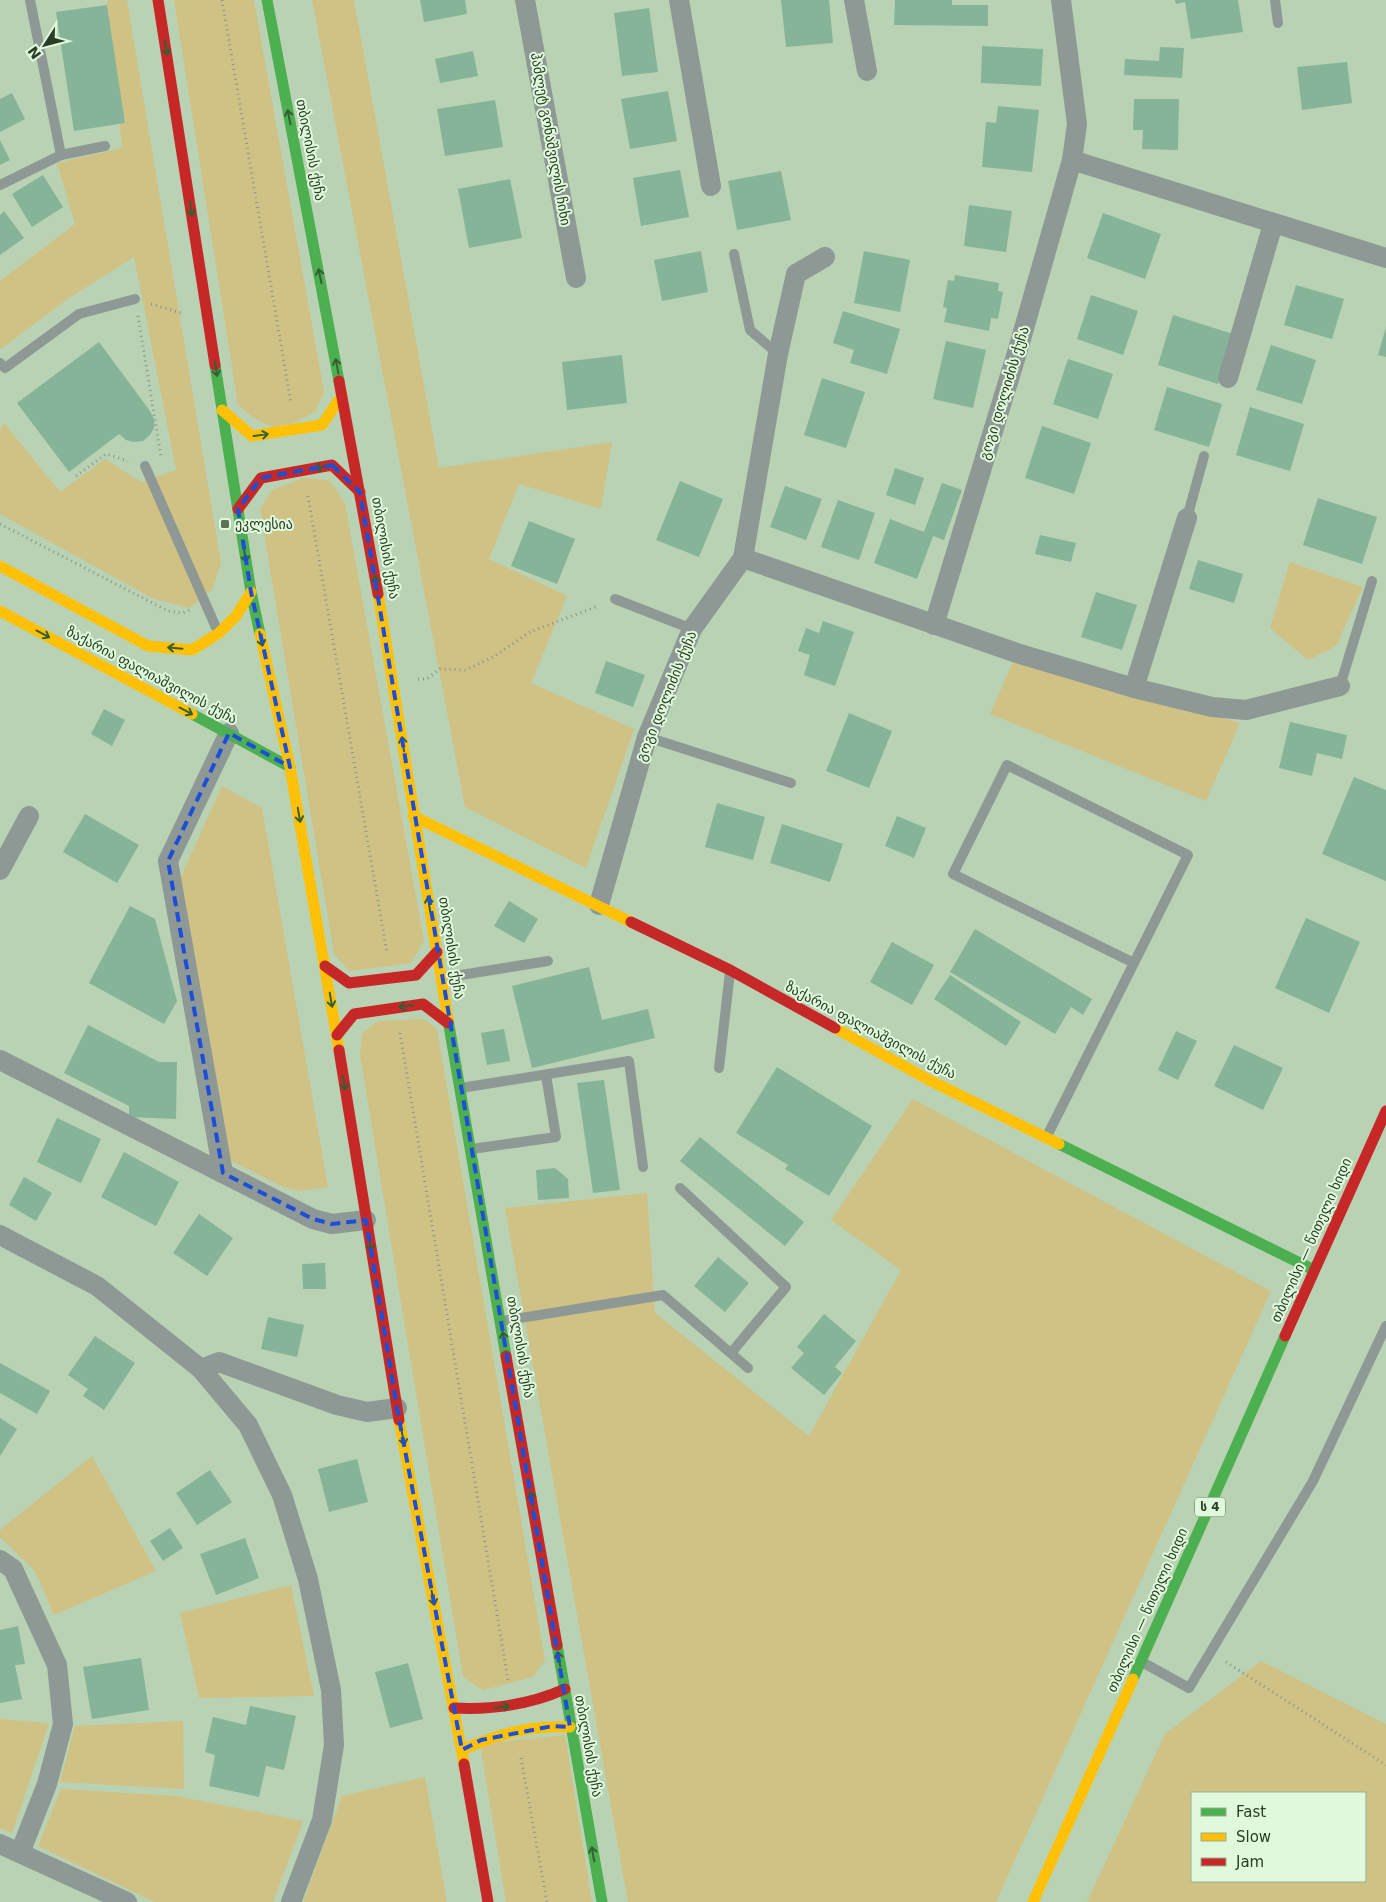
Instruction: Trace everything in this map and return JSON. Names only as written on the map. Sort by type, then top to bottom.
[{"type":"main road","points":[[158,0],[250,592],[290,766],[337,1035],[397,1408],[462,1750],[488,1902]]},
{"type":"main road","name":"თბილისის ქუჩა","points":[[267,0],[342,395],[393,679],[413,816],[422,859],[436,952],[565,1690],[570,1728],[602,1902]]},
{"type":"main road","points":[[222,410],[252,436],[322,425],[342,395]]},
{"type":"main road","points":[[238,509],[261,478],[332,466],[360,492]]},
{"type":"main road","name":"ზაქარია ფალიაშვილის ქუჩა","points":[[0,566],[148,646],[192,650],[219,633],[236,616],[250,592]]},
{"type":"main road","name":"ზაქარია ფალიაშვილის ქუჩა","points":[[0,611],[290,766]]},
{"type":"main road","name":"ზაქარია ფალიაშვილის ქუჩა","points":[[413,816],[730,970],[929,1080],[1314,1270]]},
{"type":"main road","points":[[325,966],[349,982],[416,975],[436,952]]},
{"type":"main road","points":[[337,1035],[354,1014],[423,1004],[448,1022]]},
{"type":"main road","name":"თბილისი — წითელი ხიდი","points":[[1033,1902],[1386,1111]]},
{"type":"main road","points":[[454,1708],[479,1710],[512,1705],[548,1697],[565,1690]]},
{"type":"main road","points":[[462,1750],[481,1740],[517,1732],[553,1726],[570,1728]]},
{"type":"street","name":"ჰამლეტ გონაშვილის ჩიხი","points":[[525,0],[576,278]]},
{"type":"street","points":[[679,0],[711,186]]},
{"type":"street","points":[[854,0],[866,71]]},
{"type":"street","name":"გოგი დოლიძის ქუჩა","points":[[934,625],[1019,346],[1072,160],[1077,124],[1061,0]]},
{"type":"street","points":[[1072,160],[1386,258]]},
{"type":"street","points":[[1228,378],[1273,224]]},
{"type":"street","name":"გოგი დოლიძის ქუჩა","points":[[598,905],[647,737],[692,629],[744,558],[778,354],[796,274],[825,257]]},
{"type":"street","points":[[1134,688],[1187,518]]},
{"type":"street","points":[[744,558],[1017,653],[1134,688],[1212,708],[1246,710],[1340,686]]},
{"type":"street","points":[[223,1173],[168,861],[229,733]]},
{"type":"street","points":[[0,870],[28,816]]},
{"type":"street","points":[[0,1060],[313,1220],[332,1224],[366,1220]]},
{"type":"street","points":[[0,1235],[97,1286],[201,1368],[248,1426],[282,1495],[308,1579],[331,1690],[334,1745],[322,1820],[291,1902]]},
{"type":"street","points":[[201,1368],[219,1362],[337,1405],[367,1412],[397,1408]]},
{"type":"street","points":[[0,1560],[13,1569],[58,1665],[63,1724],[47,1784],[20,1853]]},
{"type":"street","points":[[0,1844],[127,1902]]},
{"type":"lane","points":[[30,0],[61,155]]},
{"type":"lane","points":[[1274,0],[1278,22]]},
{"type":"lane","points":[[0,185],[61,155],[105,146]]},
{"type":"lane","points":[[734,254],[750,330],[778,354]]},
{"type":"lane","points":[[0,363],[5,368],[80,314],[135,299]]},
{"type":"lane","points":[[1187,518],[1204,456]]},
{"type":"lane","points":[[145,466],[219,633]]},
{"type":"lane","points":[[1340,686],[1372,581]]},
{"type":"lane","points":[[615,599],[692,629]]},
{"type":"lane","points":[[647,737],[791,783]]},
{"type":"lane","points":[[1046,1137],[1134,963],[1188,855],[1007,765],[953,874],[1134,963]]},
{"type":"lane","points":[[441,979],[548,961]]},
{"type":"lane","points":[[719,1068],[730,970]]},
{"type":"lane","points":[[460,1088],[629,1061],[643,1167]]},
{"type":"lane","points":[[471,1150],[556,1137],[546,1075]]},
{"type":"lane","points":[[680,1188],[786,1287],[731,1353]]},
{"type":"lane","points":[[501,1321],[663,1295],[748,1368]]},
{"type":"lane","points":[[1141,1662],[1189,1688],[1313,1481],[1386,1326]]},
{"type":"path","points":[[76,476],[106,454],[145,466],[162,458],[135,299],[181,313],[206,308]]},
{"type":"path","points":[[0,524],[168,611],[182,613],[206,605]]},
{"type":"path","points":[[393,679],[426,679],[440,669],[466,670],[493,657],[530,632],[615,599]]},
{"type":"path","points":[[1211,1651],[1386,1765]]},
{"type":"highlighted area","points":[[332,465],[360,492],[570,1727],[553,1726],[481,1740],[462,1750],[397,1408],[366,1220],[332,1224],[313,1219],[223,1173],[168,861],[229,733],[290,767],[251,592],[238,509],[261,478]]},
{"type":"shaded area","points":[[107,0],[127,0],[221,563],[212,590],[189,608],[152,598],[0,514],[0,430],[4,423],[60,492],[105,459],[141,482],[176,470],[134,257],[69,298],[0,348],[0,281],[75,224],[57,163],[122,148]]},
{"type":"shaded area","points":[[174,0],[254,0],[324,392],[316,411],[293,423],[273,427],[255,419],[238,405]]},
{"type":"shaded area","points":[[312,0],[354,0],[439,468],[612,442],[601,509],[519,484],[489,559],[567,596],[531,683],[634,729],[586,868],[465,807]]},
{"type":"shaded area","points":[[303,478],[329,480],[345,503],[424,941],[411,963],[349,971],[334,954],[260,509],[272,490]]},
{"type":"shaded area","points":[[1290,562],[1363,587],[1336,646],[1308,660],[1270,628]]},
{"type":"shaded area","points":[[1014,660],[1240,723],[1206,801],[990,714]]},
{"type":"shaded area","points":[[222,786],[262,808],[328,1187],[299,1191],[283,1187],[226,1158],[179,881]]},
{"type":"shaded area","points":[[424,1019],[437,1029],[545,1660],[533,1677],[483,1690],[463,1677],[360,1055],[362,1034],[377,1021]]},
{"type":"shaded area","points":[[913,1099],[1271,1291],[996,1902],[628,1902],[505,1208],[647,1193],[655,1313],[809,1436],[901,1270],[831,1220]]},
{"type":"shaded area","points":[[92,1456],[156,1571],[54,1615],[35,1571],[0,1537],[0,1530]]},
{"type":"shaded area","points":[[291,1585],[314,1696],[199,1698],[180,1613]]},
{"type":"shaded area","points":[[1261,1661],[1386,1724],[1386,1902],[1087,1902],[1165,1734]]},
{"type":"shaded area","points":[[0,1719],[49,1723],[12,1833],[0,1828]]},
{"type":"shaded area","points":[[183,1721],[184,1789],[60,1782],[75,1726]]},
{"type":"shaded area","points":[[565,1735],[592,1902],[506,1902],[480,1744]]},
{"type":"shaded area","points":[[425,1777],[447,1902],[303,1902],[342,1796]]},
{"type":"shaded area","points":[[61,1789],[177,1796],[303,1821],[273,1902],[155,1902],[38,1846]]},
{"type":"building","points":[[420,0],[465,0],[467,14],[424,22]]},
{"type":"building","points":[[781,0],[829,0],[833,43],[786,47]]},
{"type":"building","points":[[895,0],[952,0],[952,5],[988,5],[988,26],[894,25]]},
{"type":"building","points":[[1175,0],[1238,0],[1243,32],[1191,39],[1185,2],[1176,4]]},
{"type":"building","points":[[107,5],[125,123],[74,131],[56,12]]},
{"type":"building","points":[[649,8],[658,72],[622,76],[614,13]]},
{"type":"building","points":[[982,46],[1043,49],[1041,86],[981,83]]},
{"type":"building","points":[[1160,47],[1184,48],[1182,78],[1124,75],[1125,59],[1159,61]]},
{"type":"building","points":[[473,51],[478,76],[440,83],[435,59]]},
{"type":"building","points":[[1347,62],[1352,103],[1302,110],[1297,67]]},
{"type":"building","points":[[668,91],[677,141],[630,149],[621,99]]},
{"type":"building","points":[[12,93],[25,119],[0,132],[0,99]]},
{"type":"building","points":[[1134,99],[1179,99],[1178,150],[1142,149],[1143,130],[1133,130]]},
{"type":"building","points":[[495,100],[503,147],[445,156],[437,109]]},
{"type":"building","points":[[998,106],[1039,110],[1032,172],[982,167],[986,122],[996,123]]},
{"type":"building","points":[[0,140],[10,160],[0,165]]},
{"type":"building","points":[[680,170],[689,217],[641,226],[633,178]]},
{"type":"building","points":[[781,171],[791,220],[737,230],[728,181]]},
{"type":"building","points":[[43,175],[63,207],[32,227],[12,194]]},
{"type":"building","points":[[510,179],[522,238],[469,248],[458,189]]},
{"type":"building","points":[[969,205],[1012,211],[1006,252],[964,246]]},
{"type":"building","points":[[4,211],[24,238],[0,255],[0,215]]},
{"type":"building","points":[[1103,213],[1161,234],[1145,279],[1087,258]]},
{"type":"building","points":[[701,251],[708,292],[662,301],[654,260]]},
{"type":"building","points":[[864,251],[910,260],[900,312],[854,303]]},
{"type":"building","points":[[955,275],[999,283],[998,291],[1003,292],[998,319],[991,318],[989,331],[944,322],[947,308],[943,307],[948,280],[954,281]]},
{"type":"building","points":[[1296,285],[1344,299],[1332,339],[1284,325]]},
{"type":"building","points":[[1091,295],[1138,311],[1123,355],[1077,339]]},
{"type":"building","points":[[843,311],[900,329],[887,374],[850,363],[854,350],[833,343]]},
{"type":"building","points":[[1173,315],[1233,334],[1218,384],[1158,365]]},
{"type":"building","points":[[1386,327],[1386,357],[1378,355]]},
{"type":"building","points":[[946,341],[986,350],[973,408],[933,399]]},
{"type":"building","points":[[99,342],[150,411],[154,419],[154,428],[143,441],[134,442],[126,440],[119,434],[69,472],[17,403]]},
{"type":"building","points":[[1271,345],[1316,360],[1302,404],[1256,390]]},
{"type":"building","points":[[622,355],[627,403],[567,410],[562,362]]},
{"type":"building","points":[[1068,359],[1113,374],[1098,419],[1053,404]]},
{"type":"building","points":[[822,378],[865,392],[846,448],[804,435]]},
{"type":"building","points":[[1167,387],[1222,404],[1209,447],[1154,430]]},
{"type":"building","points":[[1250,407],[1304,424],[1290,471],[1236,455]]},
{"type":"building","points":[[1042,426],[1091,443],[1074,494],[1025,478]]},
{"type":"building","points":[[895,468],[924,478],[915,505],[886,495]]},
{"type":"building","points":[[680,481],[723,499],[699,557],[656,540]]},
{"type":"building","points":[[942,483],[962,490],[944,540],[933,536],[917,579],[874,563],[890,519],[924,532]]},
{"type":"building","points":[[785,486],[822,499],[806,540],[770,527]]},
{"type":"building","points":[[1318,498],[1377,517],[1362,564],[1303,545]]},
{"type":"building","points":[[838,500],[875,513],[859,560],[821,547]]},
{"type":"building","points":[[529,521],[575,539],[557,584],[511,566]]},
{"type":"building","points":[[1040,535],[1076,543],[1071,562],[1035,554]]},
{"type":"building","points":[[1198,560],[1243,574],[1234,603],[1189,589]]},
{"type":"building","points":[[1096,592],[1137,605],[1122,650],[1081,637]]},
{"type":"building","points":[[823,621],[854,632],[835,686],[804,675],[810,655],[798,651],[806,628],[819,633]]},
{"type":"building","points":[[606,661],[645,675],[633,707],[595,693]]},
{"type":"building","points":[[104,709],[125,720],[112,746],[91,734]]},
{"type":"building","points":[[849,713],[892,731],[869,788],[826,771]]},
{"type":"building","points":[[1290,722],[1347,735],[1342,759],[1317,753],[1312,776],[1279,768]]},
{"type":"building","points":[[1354,777],[1386,790],[1386,881],[1322,854]]},
{"type":"building","points":[[717,803],[765,817],[753,860],[705,847]]},
{"type":"building","points":[[85,814],[139,845],[117,883],[63,852]]},
{"type":"building","points":[[897,816],[926,828],[914,858],[885,846]]},
{"type":"building","points":[[782,824],[843,844],[830,882],[770,863]]},
{"type":"building","points":[[509,901],[538,919],[524,943],[494,926]]},
{"type":"building","points":[[130,906],[155,919],[177,1001],[164,1024],[89,983]]},
{"type":"building","points":[[1306,918],[1360,942],[1329,1013],[1275,988]]},
{"type":"building","points":[[975,929],[1092,999],[1083,1015],[1071,1007],[1055,1034],[950,972]]},
{"type":"building","points":[[892,942],[934,965],[912,1005],[870,982]]},
{"type":"building","points":[[589,967],[602,1020],[648,1009],[655,1038],[532,1068],[512,986]]},
{"type":"building","points":[[950,975],[1021,1022],[1006,1046],[934,999]]},
{"type":"building","points":[[88,1025],[159,1062],[177,1062],[176,1119],[129,1117],[129,1106],[64,1073]]},
{"type":"building","points":[[504,1029],[510,1061],[487,1065],[481,1033]]},
{"type":"building","points":[[1176,1031],[1197,1041],[1178,1080],[1158,1070]]},
{"type":"building","points":[[1234,1045],[1283,1068],[1263,1110],[1214,1086]]},
{"type":"building","points":[[777,1067],[872,1126],[829,1196],[785,1169],[788,1165],[736,1133]]},
{"type":"building","points":[[604,1080],[620,1190],[593,1193],[577,1083]]},
{"type":"building","points":[[57,1118],[101,1139],[81,1183],[37,1162]]},
{"type":"building","points":[[700,1137],[804,1222],[785,1246],[680,1161]]},
{"type":"building","points":[[124,1152],[179,1182],[156,1226],[101,1197]]},
{"type":"building","points":[[555,1168],[568,1179],[569,1198],[538,1200],[536,1170]]},
{"type":"building","points":[[24,1177],[52,1193],[36,1221],[9,1205]]},
{"type":"building","points":[[199,1214],[233,1238],[207,1276],[173,1253]]},
{"type":"building","points":[[718,1257],[749,1283],[725,1312],[694,1286]]},
{"type":"building","points":[[325,1263],[326,1289],[303,1289],[302,1264]]},
{"type":"building","points":[[824,1314],[856,1341],[835,1367],[842,1373],[824,1395],[791,1368],[804,1353],[797,1347]]},
{"type":"building","points":[[268,1317],[304,1325],[297,1357],[261,1349]]},
{"type":"building","points":[[95,1336],[135,1363],[104,1410],[83,1396],[88,1389],[68,1375]]},
{"type":"building","points":[[0,1363],[50,1391],[37,1414],[0,1393]]},
{"type":"building","points":[[0,1418],[17,1429],[0,1456]]},
{"type":"building","points":[[357,1459],[368,1502],[329,1512],[318,1469]]},
{"type":"building","points":[[210,1470],[232,1502],[197,1525],[176,1493]]},
{"type":"building","points":[[170,1528],[183,1548],[163,1561],[150,1541]]},
{"type":"building","points":[[245,1538],[259,1578],[216,1595],[200,1554]]},
{"type":"building","points":[[18,1626],[25,1664],[15,1665],[22,1699],[0,1703],[0,1630]]},
{"type":"building","points":[[141,1658],[149,1710],[92,1719],[83,1667]]},
{"type":"building","points":[[408,1663],[423,1719],[390,1728],[375,1672]]},
{"type":"building","points":[[250,1706],[296,1716],[284,1770],[266,1766],[259,1797],[209,1786],[215,1755],[205,1752],[213,1717],[246,1725]]},
{"type":"traffic: fast","points":[[267,0],[339,381]]},
{"type":"traffic: fast","points":[[215,365],[251,592],[260,634]]},
{"type":"traffic: fast","points":[[192,714],[290,767]]},
{"type":"traffic: fast","points":[[448,1020],[506,1356]]},
{"type":"traffic: fast","points":[[1059,1144],[1314,1270]]},
{"type":"traffic: fast","points":[[1133,1679],[1285,1336]]},
{"type":"traffic: fast","points":[[557,1645],[602,1902]]},
{"type":"traffic: slow","points":[[222,410],[252,436],[322,425],[342,395]]},
{"type":"traffic: slow","points":[[0,566],[148,646],[192,650],[219,633],[236,616],[251,592]]},
{"type":"traffic: slow","points":[[378,594],[448,1020]]},
{"type":"traffic: slow","points":[[0,611],[192,714]]},
{"type":"traffic: slow","points":[[260,634],[290,767],[339,1050]]},
{"type":"traffic: slow","points":[[413,816],[631,922]]},
{"type":"traffic: slow","points":[[835,1028],[929,1080],[1059,1144]]},
{"type":"traffic: slow","points":[[399,1420],[464,1764]]},
{"type":"traffic: slow","points":[[1033,1902],[1133,1679]]},
{"type":"traffic: slow","points":[[462,1750],[488,1739],[528,1729],[570,1727]]},
{"type":"traffic: jam","points":[[158,0],[215,365]]},
{"type":"traffic: jam","points":[[339,381],[378,594]]},
{"type":"traffic: jam","points":[[238,509],[261,478],[332,465],[360,492]]},
{"type":"traffic: jam","points":[[631,922],[730,970],[835,1028]]},
{"type":"traffic: jam","points":[[325,966],[349,983],[416,975],[437,952]]},
{"type":"traffic: jam","points":[[337,1035],[354,1014],[423,1004],[448,1023]]},
{"type":"traffic: jam","points":[[339,1050],[399,1420]]},
{"type":"traffic: jam","points":[[1285,1336],[1386,1111]]},
{"type":"traffic: jam","points":[[506,1356],[557,1645]]},
{"type":"traffic: jam","points":[[454,1708],[483,1708],[524,1703],[565,1689]]},
{"type":"traffic: jam","points":[[464,1764],[488,1902]]},
{"type":"place","name":"ეკლესია","points":[[225,524]]}]
